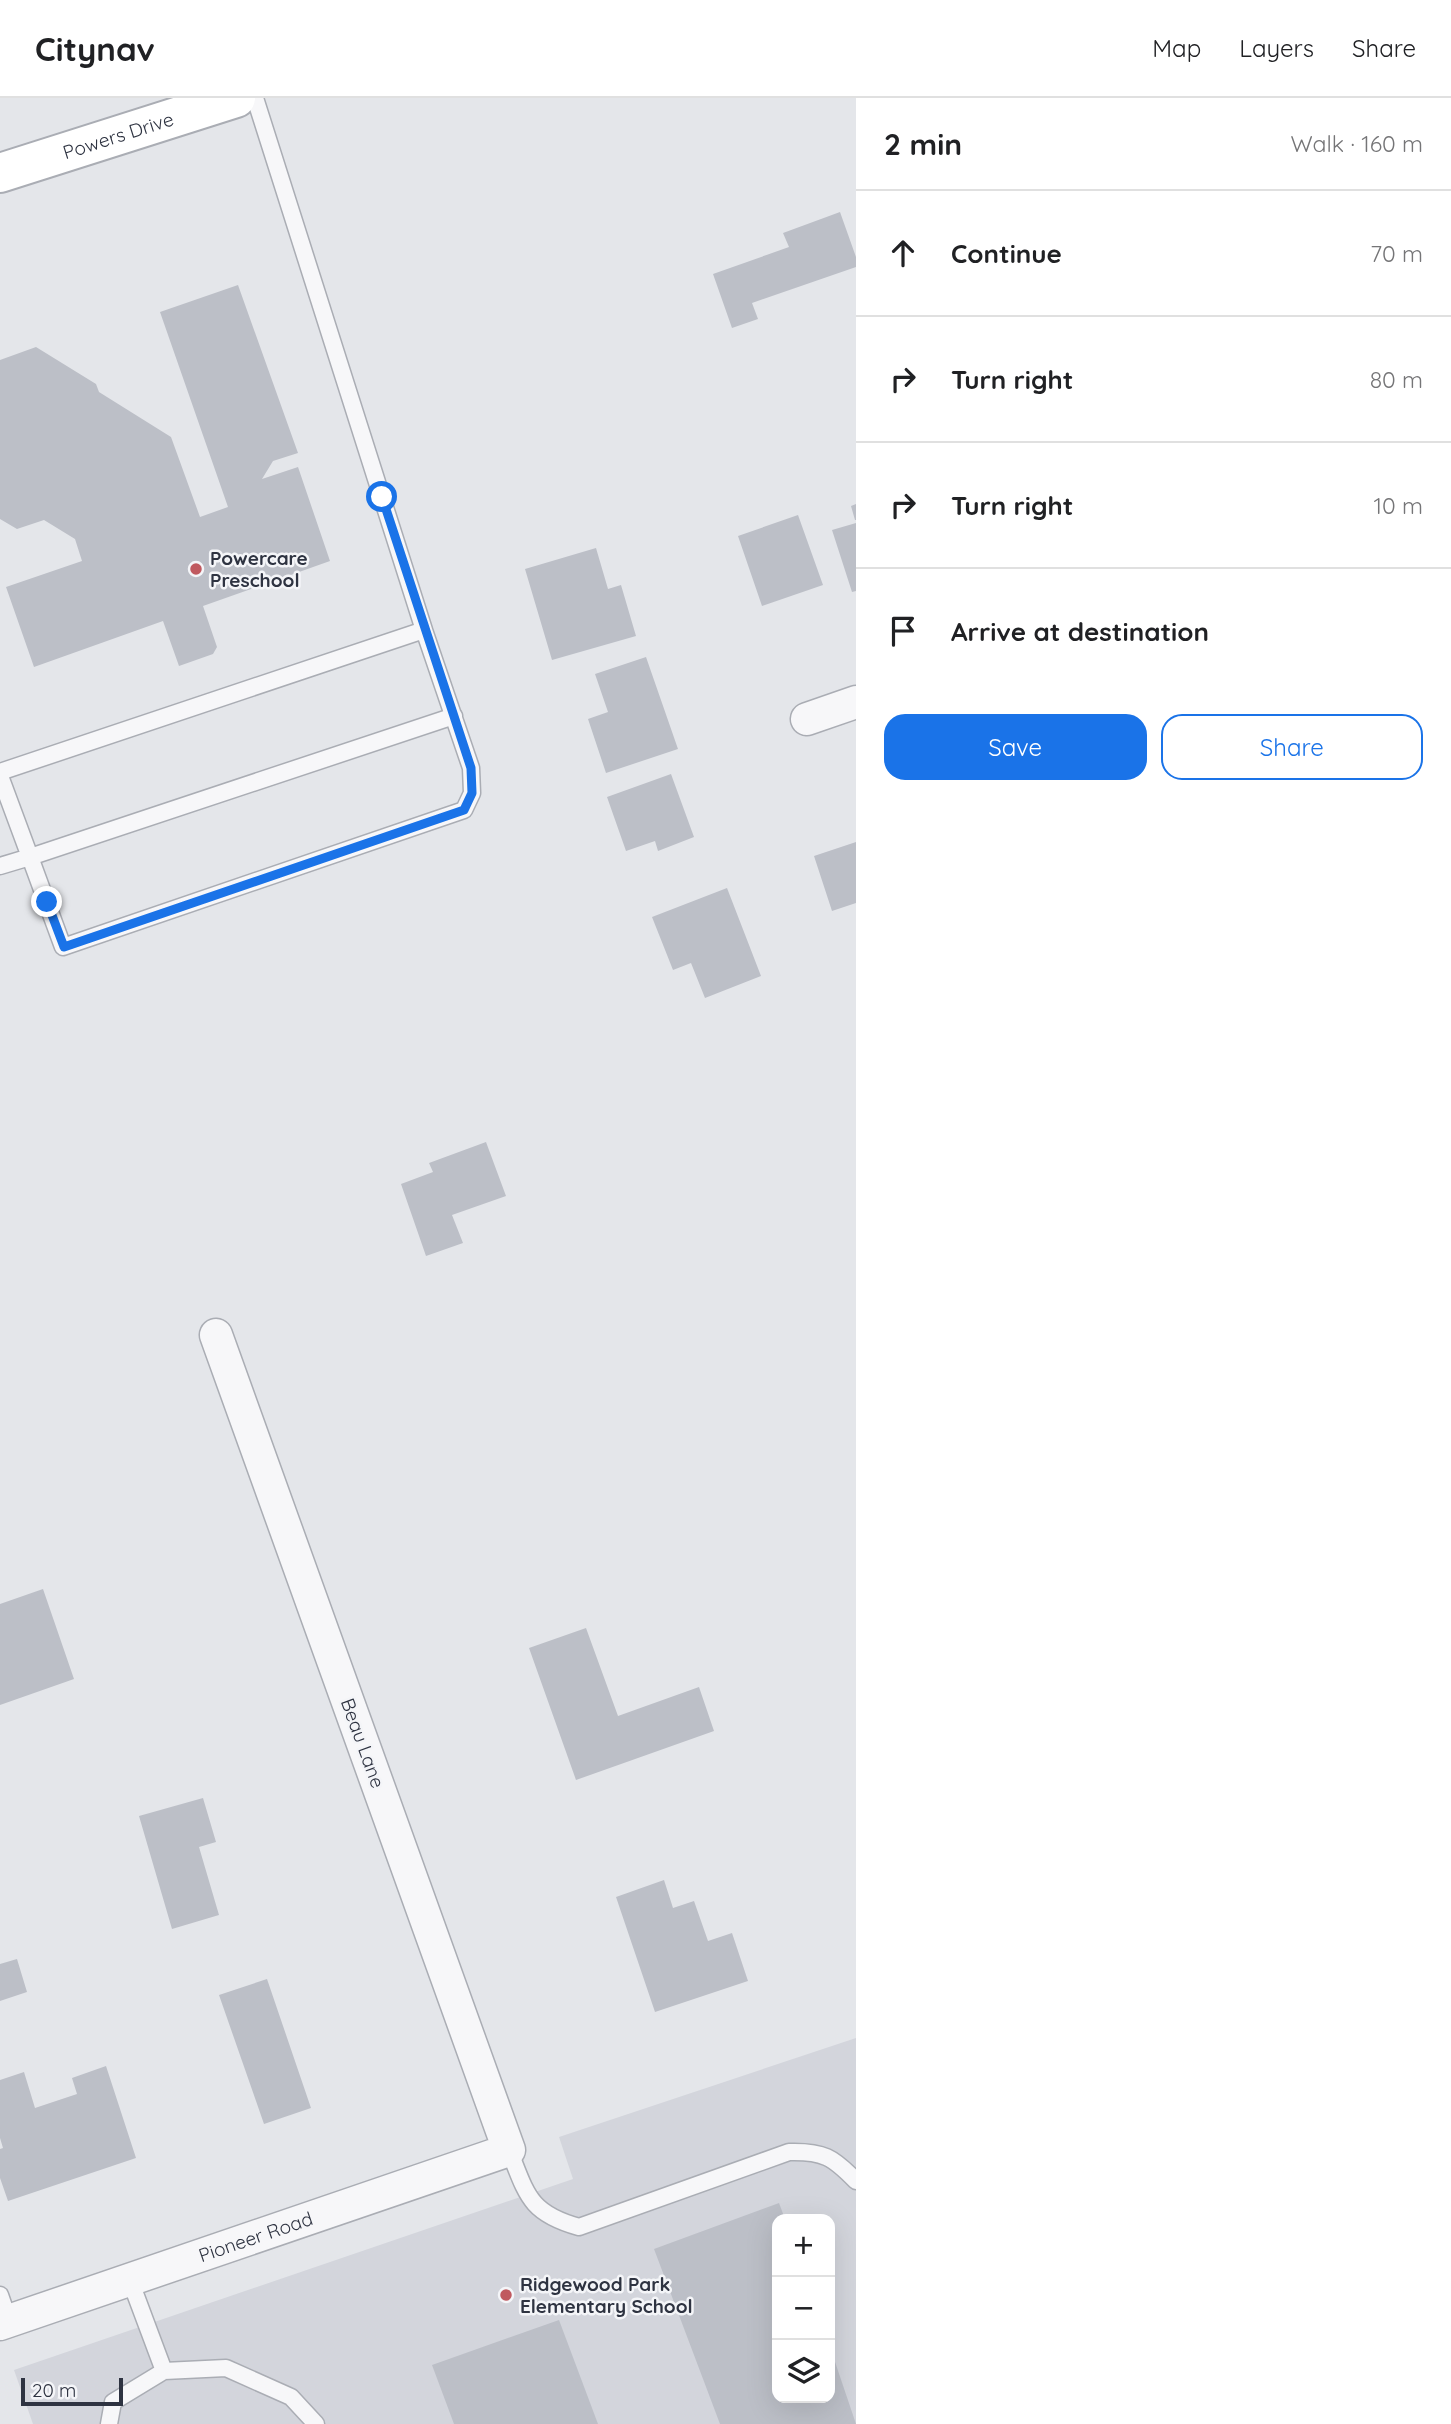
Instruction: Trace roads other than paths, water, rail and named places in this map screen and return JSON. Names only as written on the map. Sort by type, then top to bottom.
[{"type":"street","name":"Powers Drive","points":[[0,173],[236,98]]},
{"type":"street","points":[[807,719],[856,702]]},
{"type":"street","name":"Beau Lane","points":[[216,1335],[509,2150]]},
{"type":"street","name":"Pioneer Road","points":[[3,2313],[130,2280],[509,2150]]},
{"type":"lane","points":[[255,98],[471,768],[472,793],[464,810],[64,947],[0,774],[424,629]]},
{"type":"lane","points":[[0,866],[454,716]]},
{"type":"lane","points":[[509,2150],[527,2195],[550,2219],[579,2227],[789,2152],[816,2151],[838,2163],[856,2181]]},
{"type":"lane","points":[[130,2280],[164,2371]]},
{"type":"lane","points":[[110,2424],[113,2402],[164,2371],[226,2368],[291,2397],[316,2424]]},
{"type":"place","name":"Powercare Preschool","points":[[196,569]]},
{"type":"place","name":"Ridgewood Park Elementary School","points":[[506,2295]]}]
